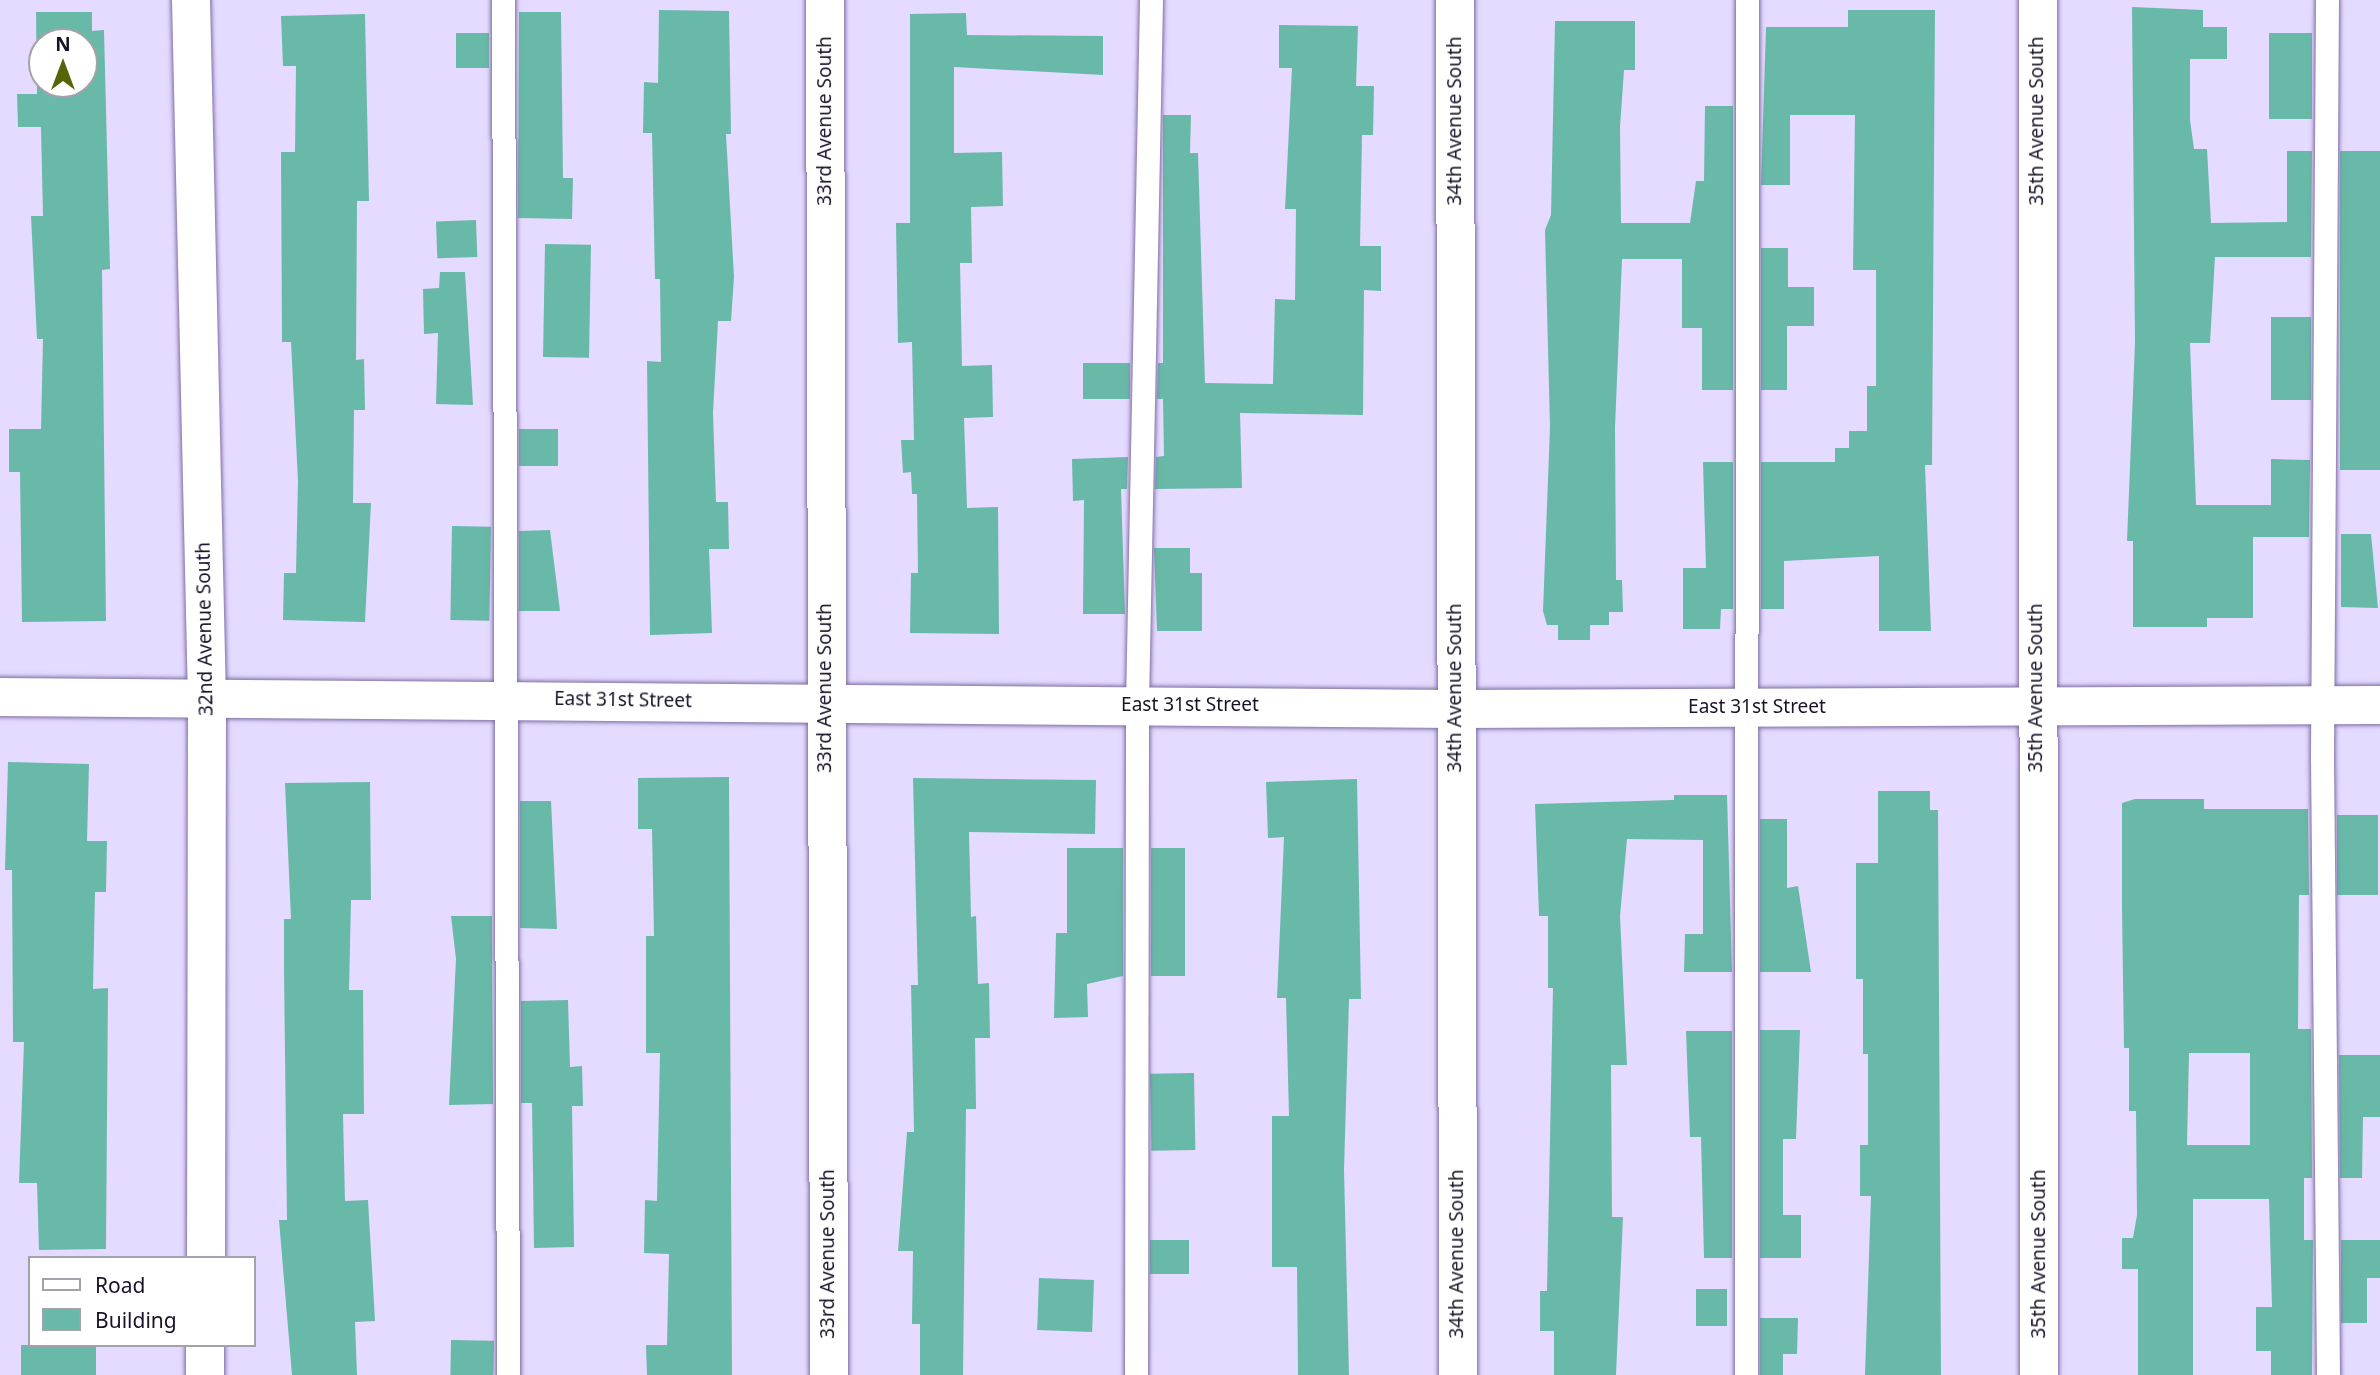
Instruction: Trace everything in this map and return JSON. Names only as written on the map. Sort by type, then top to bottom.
[{"type":"street","name":"32nd Avenue South","points":[[191,0],[207,700],[206,1256]]},
{"type":"street","name":"33rd Avenue South","points":[[825,0],[829,1375]]},
{"type":"street","name":"34th Avenue South","points":[[1455,0],[1458,1375]]},
{"type":"street","name":"35th Avenue South","points":[[2038,0],[2036,709],[2039,1375]]},
{"type":"street","name":"East 31st Street","points":[[0,697],[825,701],[1455,709],[2036,709],[2380,705]]},
{"type":"street","points":[[205,1347],[205,1375]]},
{"type":"lane","points":[[503,0],[508,1375]]},
{"type":"lane","points":[[1136,1375],[1137,704],[1151,0]]},
{"type":"lane","points":[[1746,1375],[1747,0]]},
{"type":"lane","points":[[2327,0],[2322,705],[2329,1375]]},
{"type":"building","points":[[2132,7],[2203,10],[2203,27],[2227,27],[2227,59],[2190,59],[2190,120],[2194,149],[2207,149],[2211,223],[2287,222],[2287,151],[2312,151],[2311,257],[2215,257],[2210,343],[2190,343],[2196,505],[2271,505],[2271,459],[2310,460],[2309,537],[2253,537],[2253,618],[2207,618],[2207,627],[2133,627],[2133,541],[2127,541],[2135,343]]},
{"type":"building","points":[[659,10],[729,11],[731,134],[726,134],[734,277],[731,321],[718,321],[713,413],[716,502],[728,502],[729,549],[709,549],[712,633],[650,635],[647,361],[661,362],[660,279],[655,279],[652,133],[643,133],[644,82],[658,83]]},
{"type":"building","points":[[1848,10],[1935,10],[1932,465],[1925,465],[1931,631],[1879,631],[1879,556],[1784,561],[1784,609],[1761,609],[1761,462],[1835,462],[1835,448],[1849,448],[1849,431],[1867,431],[1867,386],[1876,386],[1876,270],[1853,270],[1855,115],[1790,115],[1790,185],[1761,185],[1766,27],[1848,27]]},
{"type":"building","points":[[36,12],[92,12],[92,28],[36,28]]},
{"type":"building","points":[[519,12],[561,12],[563,178],[573,178],[572,219],[518,218]]},
{"type":"building","points":[[966,13],[967,35],[1103,36],[1103,75],[954,67],[954,153],[1002,152],[1003,206],[971,207],[972,263],[960,263],[962,366],[992,365],[993,417],[964,418],[967,508],[998,507],[999,634],[910,633],[911,573],[918,573],[917,494],[912,494],[911,472],[903,473],[901,440],[914,440],[912,342],[898,343],[896,223],[910,223],[910,14]]},
{"type":"building","points":[[365,14],[369,201],[357,201],[356,360],[364,359],[365,410],[354,410],[353,503],[371,503],[365,622],[283,620],[284,573],[296,573],[298,481],[291,342],[282,342],[281,152],[295,152],[296,66],[283,66],[281,16]]},
{"type":"building","points":[[1555,21],[1635,21],[1635,70],[1624,70],[1620,127],[1621,223],[1690,223],[1696,181],[1704,181],[1705,106],[1733,106],[1733,390],[1702,390],[1702,328],[1682,328],[1682,259],[1622,259],[1615,427],[1616,580],[1622,580],[1623,612],[1609,612],[1609,625],[1590,625],[1590,640],[1558,640],[1558,625],[1547,625],[1543,611],[1550,427],[1545,230],[1551,215]]},
{"type":"building","points":[[1279,25],[1358,26],[1356,86],[1374,86],[1373,135],[1362,135],[1360,246],[1381,246],[1381,291],[1364,290],[1363,415],[1240,413],[1242,488],[1155,489],[1156,457],[1164,456],[1163,399],[1157,399],[1158,363],[1163,363],[1163,115],[1191,115],[1190,153],[1198,153],[1205,383],[1273,384],[1275,299],[1295,300],[1296,209],[1285,209],[1292,68],[1279,68]]},
{"type":"building","points":[[98,30],[104,30],[110,269],[102,270],[106,621],[22,622],[20,472],[9,472],[9,429],[41,429],[43,339],[37,339],[31,216],[43,216],[41,127],[18,127],[17,94],[28,94],[28,98],[98,98]]},
{"type":"building","points":[[456,33],[489,33],[489,68],[456,68]]},
{"type":"building","points":[[2269,33],[2312,33],[2312,119],[2269,119]]},
{"type":"building","points":[[2340,151],[2380,151],[2380,470],[2340,470]]},
{"type":"building","points":[[476,220],[477,257],[437,258],[436,221]]},
{"type":"building","points":[[545,244],[591,245],[589,358],[543,357]]},
{"type":"building","points":[[1761,248],[1788,248],[1788,287],[1814,287],[1814,326],[1787,326],[1787,390],[1761,390]]},
{"type":"building","points":[[440,272],[465,272],[473,405],[436,404],[438,333],[424,334],[423,289],[439,288]]},
{"type":"building","points":[[2271,317],[2311,317],[2311,400],[2271,400]]},
{"type":"building","points":[[1083,363],[1130,363],[1130,399],[1083,399]]},
{"type":"building","points":[[519,429],[558,429],[558,466],[519,466]]},
{"type":"building","points":[[1128,457],[1127,489],[1121,489],[1125,614],[1083,614],[1084,500],[1073,501],[1072,459]]},
{"type":"building","points":[[1703,462],[1733,462],[1733,609],[1721,609],[1720,629],[1683,629],[1683,568],[1706,568]]},
{"type":"building","points":[[452,526],[491,527],[489,621],[450,620]]},
{"type":"building","points":[[550,530],[560,611],[519,611],[519,531]]},
{"type":"building","points":[[2341,534],[2371,534],[2378,608],[2341,607]]},
{"type":"building","points":[[1154,548],[1190,548],[1190,573],[1202,573],[1202,631],[1157,631]]},
{"type":"building","points":[[8,762],[89,764],[87,841],[107,841],[106,892],[95,892],[93,989],[108,988],[106,1249],[39,1250],[37,1183],[19,1183],[24,1042],[13,1042],[12,870],[5,870]]},
{"type":"building","points":[[729,777],[732,1375],[647,1375],[646,1345],[667,1345],[669,1254],[644,1253],[645,1200],[657,1201],[660,1053],[646,1053],[646,936],[654,936],[652,829],[638,829],[638,778]]},
{"type":"building","points":[[913,778],[1096,780],[1095,834],[969,832],[971,917],[976,916],[978,984],[989,983],[990,1038],[975,1038],[976,1109],[966,1109],[963,1375],[920,1375],[920,1324],[912,1324],[913,1251],[898,1251],[907,1132],[914,1132],[911,985],[918,985]]},
{"type":"building","points":[[1357,779],[1361,999],[1349,999],[1344,1170],[1349,1375],[1298,1375],[1297,1267],[1272,1267],[1272,1116],[1289,1116],[1286,998],[1277,998],[1284,837],[1268,838],[1266,782]]},
{"type":"building","points":[[370,782],[371,900],[351,900],[349,990],[363,990],[364,1114],[343,1114],[345,1201],[368,1200],[375,1321],[355,1322],[357,1375],[292,1375],[279,1220],[287,1220],[284,919],[291,919],[285,783]]},
{"type":"building","points":[[1878,791],[1930,791],[1930,810],[1938,810],[1941,1375],[1865,1375],[1871,1196],[1860,1196],[1860,1145],[1868,1145],[1868,1054],[1863,1054],[1863,979],[1856,979],[1856,863],[1878,863]]},
{"type":"building","points":[[1674,795],[1727,795],[1732,972],[1684,972],[1685,934],[1703,934],[1703,840],[1627,839],[1620,916],[1627,1065],[1611,1065],[1612,1217],[1623,1217],[1616,1375],[1554,1375],[1554,1331],[1540,1331],[1540,1291],[1547,1291],[1553,988],[1548,988],[1548,916],[1539,916],[1535,804],[1674,800]]},
{"type":"building","points":[[2135,799],[2204,799],[2204,809],[2308,809],[2309,895],[2299,895],[2298,1029],[2311,1029],[2312,1178],[2304,1178],[2304,1240],[2313,1240],[2312,1375],[2271,1375],[2271,1351],[2256,1351],[2256,1307],[2272,1307],[2269,1199],[2193,1199],[2193,1375],[2138,1375],[2138,1269],[2122,1269],[2122,1238],[2133,1238],[2137,1215],[2136,1111],[2129,1111],[2129,1048],[2124,1048],[2122,803]],"holes":[[[2189,1053],[2250,1053],[2250,1145],[2187,1145]]]},
{"type":"building","points":[[520,801],[551,801],[557,929],[520,928]]},
{"type":"building","points":[[2337,815],[2378,815],[2378,895],[2337,895]]},
{"type":"building","points":[[1760,819],[1787,819],[1787,888],[1798,886],[1811,972],[1760,972]]},
{"type":"building","points":[[1067,848],[1123,848],[1123,976],[1087,984],[1088,1017],[1054,1018],[1056,933],[1067,933]]},
{"type":"building","points":[[1151,848],[1185,848],[1185,976],[1151,976]]},
{"type":"building","points":[[451,916],[492,916],[493,1104],[449,1105],[456,959]]},
{"type":"building","points":[[568,1000],[570,1067],[582,1066],[583,1106],[572,1106],[574,1247],[534,1248],[532,1103],[521,1103],[521,1001]]},
{"type":"building","points":[[1760,1030],[1800,1030],[1796,1139],[1783,1139],[1783,1215],[1801,1215],[1801,1258],[1760,1258]]},
{"type":"building","points":[[1686,1031],[1732,1031],[1732,1258],[1704,1258],[1701,1137],[1690,1137]]},
{"type":"building","points":[[2339,1055],[2380,1055],[2380,1117],[2363,1117],[2362,1178],[2340,1178]]},
{"type":"building","points":[[1194,1073],[1195,1150],[1151,1151],[1150,1074]]},
{"type":"building","points":[[1150,1240],[1189,1240],[1189,1274],[1150,1274]]},
{"type":"building","points":[[2341,1240],[2380,1240],[2380,1278],[2367,1278],[2367,1323],[2341,1323]]},
{"type":"building","points":[[1039,1278],[1094,1280],[1092,1332],[1037,1330]]},
{"type":"building","points":[[1696,1289],[1727,1289],[1727,1326],[1696,1326]]},
{"type":"building","points":[[1760,1318],[1798,1318],[1797,1354],[1783,1354],[1783,1375],[1760,1375]]},
{"type":"building","points":[[451,1340],[494,1341],[493,1375],[450,1375]]},
{"type":"building","points":[[21,1345],[96,1347],[96,1375],[21,1375]]}]
